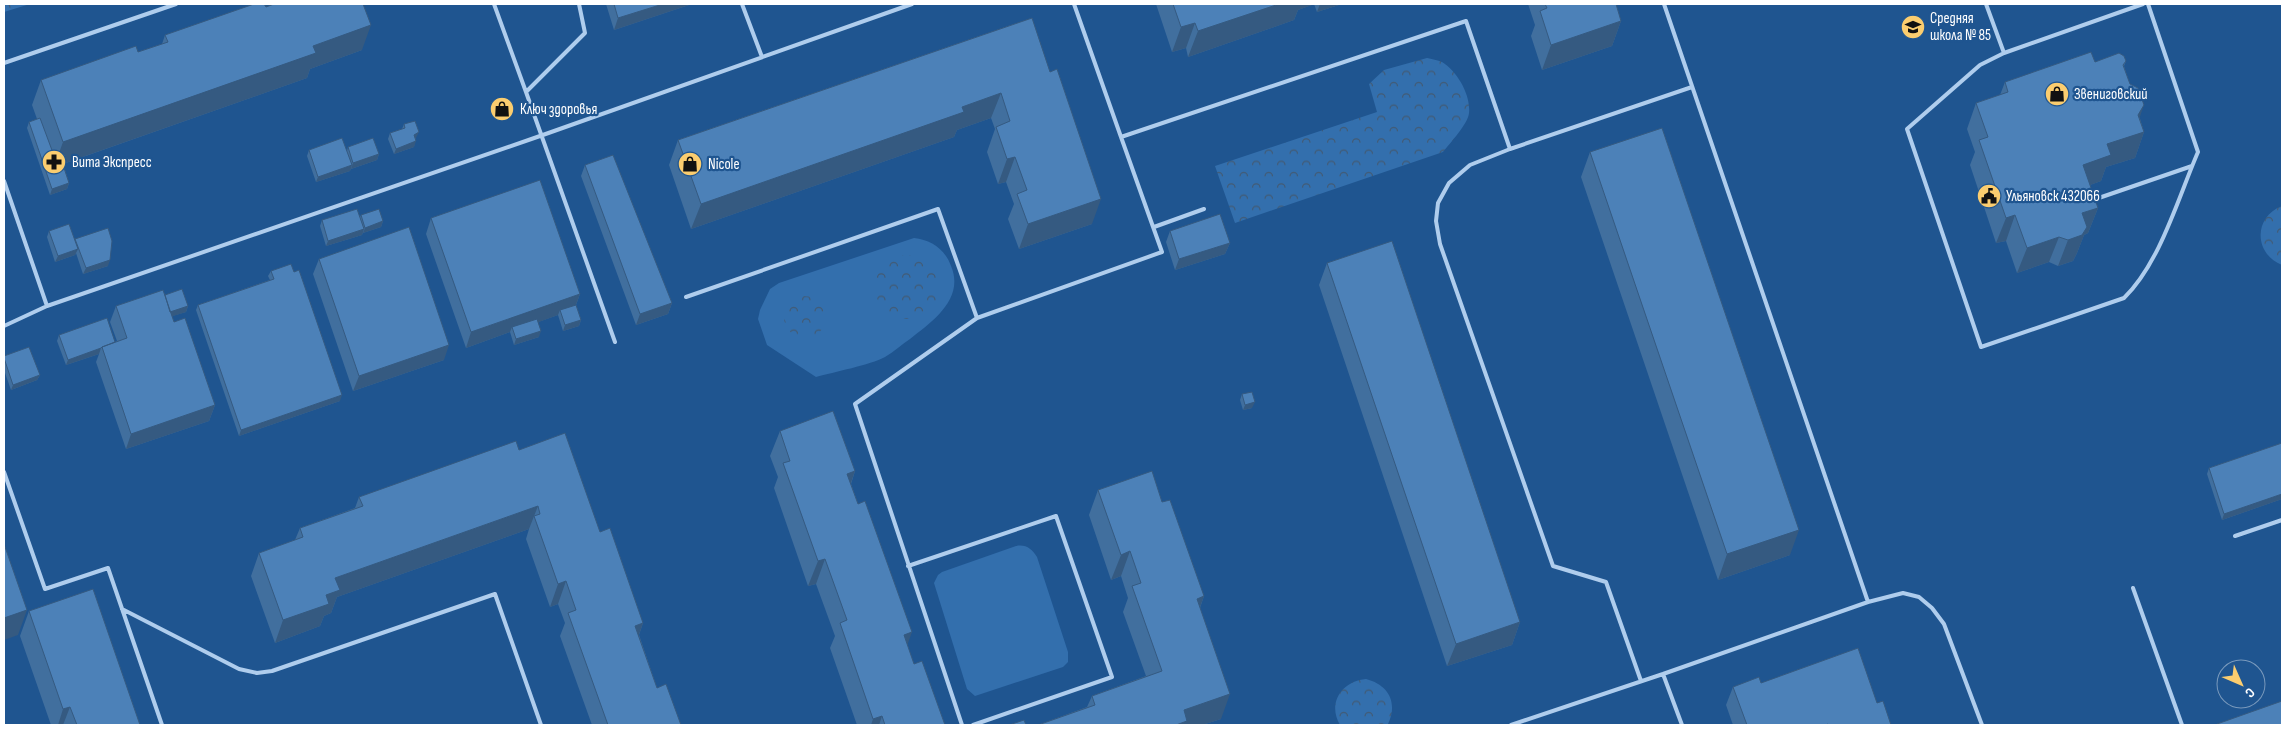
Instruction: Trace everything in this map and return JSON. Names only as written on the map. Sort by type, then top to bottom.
[{"type":"lane","points":[[4,63],[176,4]]},
{"type":"lane","points":[[494,4],[615,342]]},
{"type":"lane","points":[[526,92],[585,33],[579,4]]},
{"type":"lane","points":[[742,4],[762,58]]},
{"type":"lane","points":[[4,326],[47,306],[540,136],[912,4]]},
{"type":"lane","points":[[962,725],[855,404],[977,318],[1162,252],[1074,4]]},
{"type":"lane","points":[[1664,4],[1868,602]]},
{"type":"lane","points":[[1986,4],[2004,53]]},
{"type":"lane","points":[[2143,4],[2004,53],[1980,65],[1906,129],[1982,347],[2124,298],[2139,283],[2156,252],[2198,152],[2148,4]]},
{"type":"lane","points":[[1121,137],[1466,21],[1510,148]]},
{"type":"lane","points":[[1641,681],[1606,582],[1553,566],[1440,244],[1435,212],[1442,193],[1449,183],[1470,165],[1510,148],[1692,87]]},
{"type":"lane","points":[[2084,204],[2192,166]]},
{"type":"lane","points":[[4,181],[47,306]]},
{"type":"lane","points":[[686,297],[938,209],[977,318]]},
{"type":"lane","points":[[1154,227],[1204,210]]},
{"type":"lane","points":[[4,472],[45,590],[108,568],[162,725]]},
{"type":"lane","points":[[908,566],[1056,516],[1112,677],[973,725]]},
{"type":"lane","points":[[2235,536],[2282,520]]},
{"type":"lane","points":[[2133,588],[2182,725]]},
{"type":"lane","points":[[1511,725],[1868,602],[1903,593],[1919,597],[1932,608],[1944,624],[1982,725]]},
{"type":"lane","points":[[122,609],[239,669],[257,673],[272,671],[494,594],[541,725]]},
{"type":"lane","points":[[1663,674],[1682,725]]},
{"type":"green space","points":[[4,4],[30,4],[4,12]]},
{"type":"green space","points":[[1427,58],[1442,62],[1453,71],[1462,84],[1468,99],[1469,113],[1466,122],[1443,152],[1235,223],[1215,166],[1377,112],[1369,84],[1384,70]]},
{"type":"green space","points":[[2282,206],[2282,265],[2266,253],[2261,235],[2266,218]]},
{"type":"green space","points":[[914,238],[932,243],[945,255],[951,266],[954,289],[950,299],[936,317],[892,353],[870,363],[816,377],[767,345],[758,319],[770,289],[779,283]]},
{"type":"green space","points":[[907,255],[925,261],[933,269],[939,287],[933,305],[925,313],[907,319],[889,313],[881,305],[875,287],[881,269],[889,261]]},
{"type":"green space","points":[[809,296],[817,299],[823,305],[826,317],[823,329],[817,335],[801,338],[793,335],[787,329],[784,313],[787,305],[793,299]]},
{"type":"green space","points":[[1016,546],[1028,548],[1037,557],[1068,652],[1068,662],[1063,667],[975,696],[967,689],[934,583],[942,572]]},
{"type":"green space","points":[[1366,679],[1381,686],[1389,696],[1392,709],[1388,724],[1340,725],[1335,709],[1339,694],[1350,684]]},
{"type":"building","points":[[254,4],[264,4],[266,7],[274,4],[363,4],[371,25],[313,46],[316,53],[63,142],[41,80],[136,46],[138,52],[168,42],[165,35]]},
{"type":"building","points":[[614,4],[663,4],[618,18]]},
{"type":"building","points":[[1173,4],[1279,4],[1198,31],[1195,23],[1181,27]]},
{"type":"building","points":[[1545,4],[1616,4],[1621,21],[1551,45],[1540,11],[1547,8]]},
{"type":"building","points":[[1032,18],[1050,72],[1057,69],[1101,199],[1028,224],[1017,194],[1027,190],[1015,157],[1007,159],[996,127],[1010,121],[1001,93],[962,107],[964,112],[701,204],[678,140]]},
{"type":"building","points":[[2091,52],[2095,62],[2119,53],[2124,56],[2126,61],[2123,65],[2130,84],[2138,88],[2144,105],[2138,115],[2144,132],[2107,144],[2111,155],[2083,165],[2098,208],[2082,213],[2087,227],[2082,235],[2068,240],[2059,237],[2027,248],[2015,215],[2006,218],[1979,140],[1988,137],[1976,103],[2008,92],[2005,82]]},
{"type":"building","points":[[40,118],[56,161],[61,159],[69,183],[52,189],[29,122]]},
{"type":"building","points":[[415,121],[419,132],[414,135],[416,141],[396,149],[390,133],[405,128],[404,124]]},
{"type":"building","points":[[1662,128],[1799,530],[1727,554],[1590,152]]},
{"type":"building","points":[[342,138],[352,165],[318,177],[309,150]]},
{"type":"building","points":[[373,138],[379,154],[353,163],[348,147]]},
{"type":"building","points":[[613,155],[672,303],[640,314],[585,165]]},
{"type":"building","points":[[540,180],[580,294],[471,332],[431,218]]},
{"type":"building","points":[[357,209],[364,229],[328,241],[322,220]]},
{"type":"building","points":[[379,209],[383,221],[365,228],[361,215]]},
{"type":"building","points":[[1220,214],[1230,243],[1179,259],[1170,231]]},
{"type":"building","points":[[69,224],[78,249],[58,256],[49,231]]},
{"type":"building","points":[[409,227],[449,345],[359,376],[319,259]]},
{"type":"building","points":[[108,228],[112,241],[110,260],[86,268],[75,239]]},
{"type":"building","points":[[1392,241],[1520,622],[1456,644],[1327,263]]},
{"type":"building","points":[[291,264],[294,272],[299,270],[342,395],[241,430],[198,305],[274,279],[271,271]]},
{"type":"building","points":[[182,289],[188,306],[170,312],[165,295]]},
{"type":"building","points":[[163,290],[174,322],[185,318],[215,405],[131,434],[102,347],[127,338],[116,306]]},
{"type":"building","points":[[576,305],[581,320],[565,325],[560,310]]},
{"type":"building","points":[[107,318],[115,342],[68,360],[59,335]]},
{"type":"building","points":[[537,319],[541,331],[516,339],[512,327]]},
{"type":"building","points":[[29,347],[40,375],[13,385],[4,356]]},
{"type":"building","points":[[1252,392],[1255,402],[1245,405],[1242,394]]},
{"type":"building","points":[[833,411],[855,471],[847,474],[858,504],[865,501],[912,632],[904,635],[914,664],[922,661],[945,725],[885,725],[882,716],[873,719],[840,623],[847,620],[825,559],[818,561],[783,463],[790,461],[780,431]]},
{"type":"building","points":[[565,433],[600,532],[610,528],[643,623],[635,626],[657,688],[666,684],[681,725],[608,725],[568,613],[576,610],[566,581],[558,584],[534,516],[540,514],[538,506],[335,578],[340,590],[326,595],[329,604],[283,620],[259,553],[303,537],[300,528],[363,506],[359,497],[516,441],[519,450]]},
{"type":"building","points":[[2282,443],[2282,494],[2224,514],[2209,468]]},
{"type":"building","points":[[1152,471],[1162,502],[1170,500],[1204,596],[1197,599],[1230,694],[1184,710],[1187,721],[1176,725],[1038,725],[1095,705],[1092,696],[1162,671],[1132,586],[1141,583],[1130,551],[1121,555],[1098,490]]},
{"type":"building","points":[[4,544],[27,610],[4,618]]},
{"type":"building","points":[[93,589],[140,725],[77,725],[70,707],[63,709],[29,611]]},
{"type":"building","points":[[1858,648],[1877,703],[1883,701],[1891,725],[1747,725],[1733,687],[1759,677],[1761,683]]},
{"type":"building","points":[[2282,701],[2282,725],[2217,725],[2259,709],[2266,709],[2266,707]]},
{"type":"building","points":[[1024,720],[1026,725],[1009,725]]},
{"type":"place","name":"Средняя школа № 85","points":[[1913,27]]},
{"type":"place","name":"Звениговский","points":[[2057,94]]},
{"type":"place","name":"Ключ здоровья","points":[[502,109]]},
{"type":"place","name":"Вита Экспресс","points":[[54,162]]},
{"type":"place","name":"Nicole","points":[[690,164]]},
{"type":"place","name":"Ульяновск 432066","points":[[1989,196]]}]
